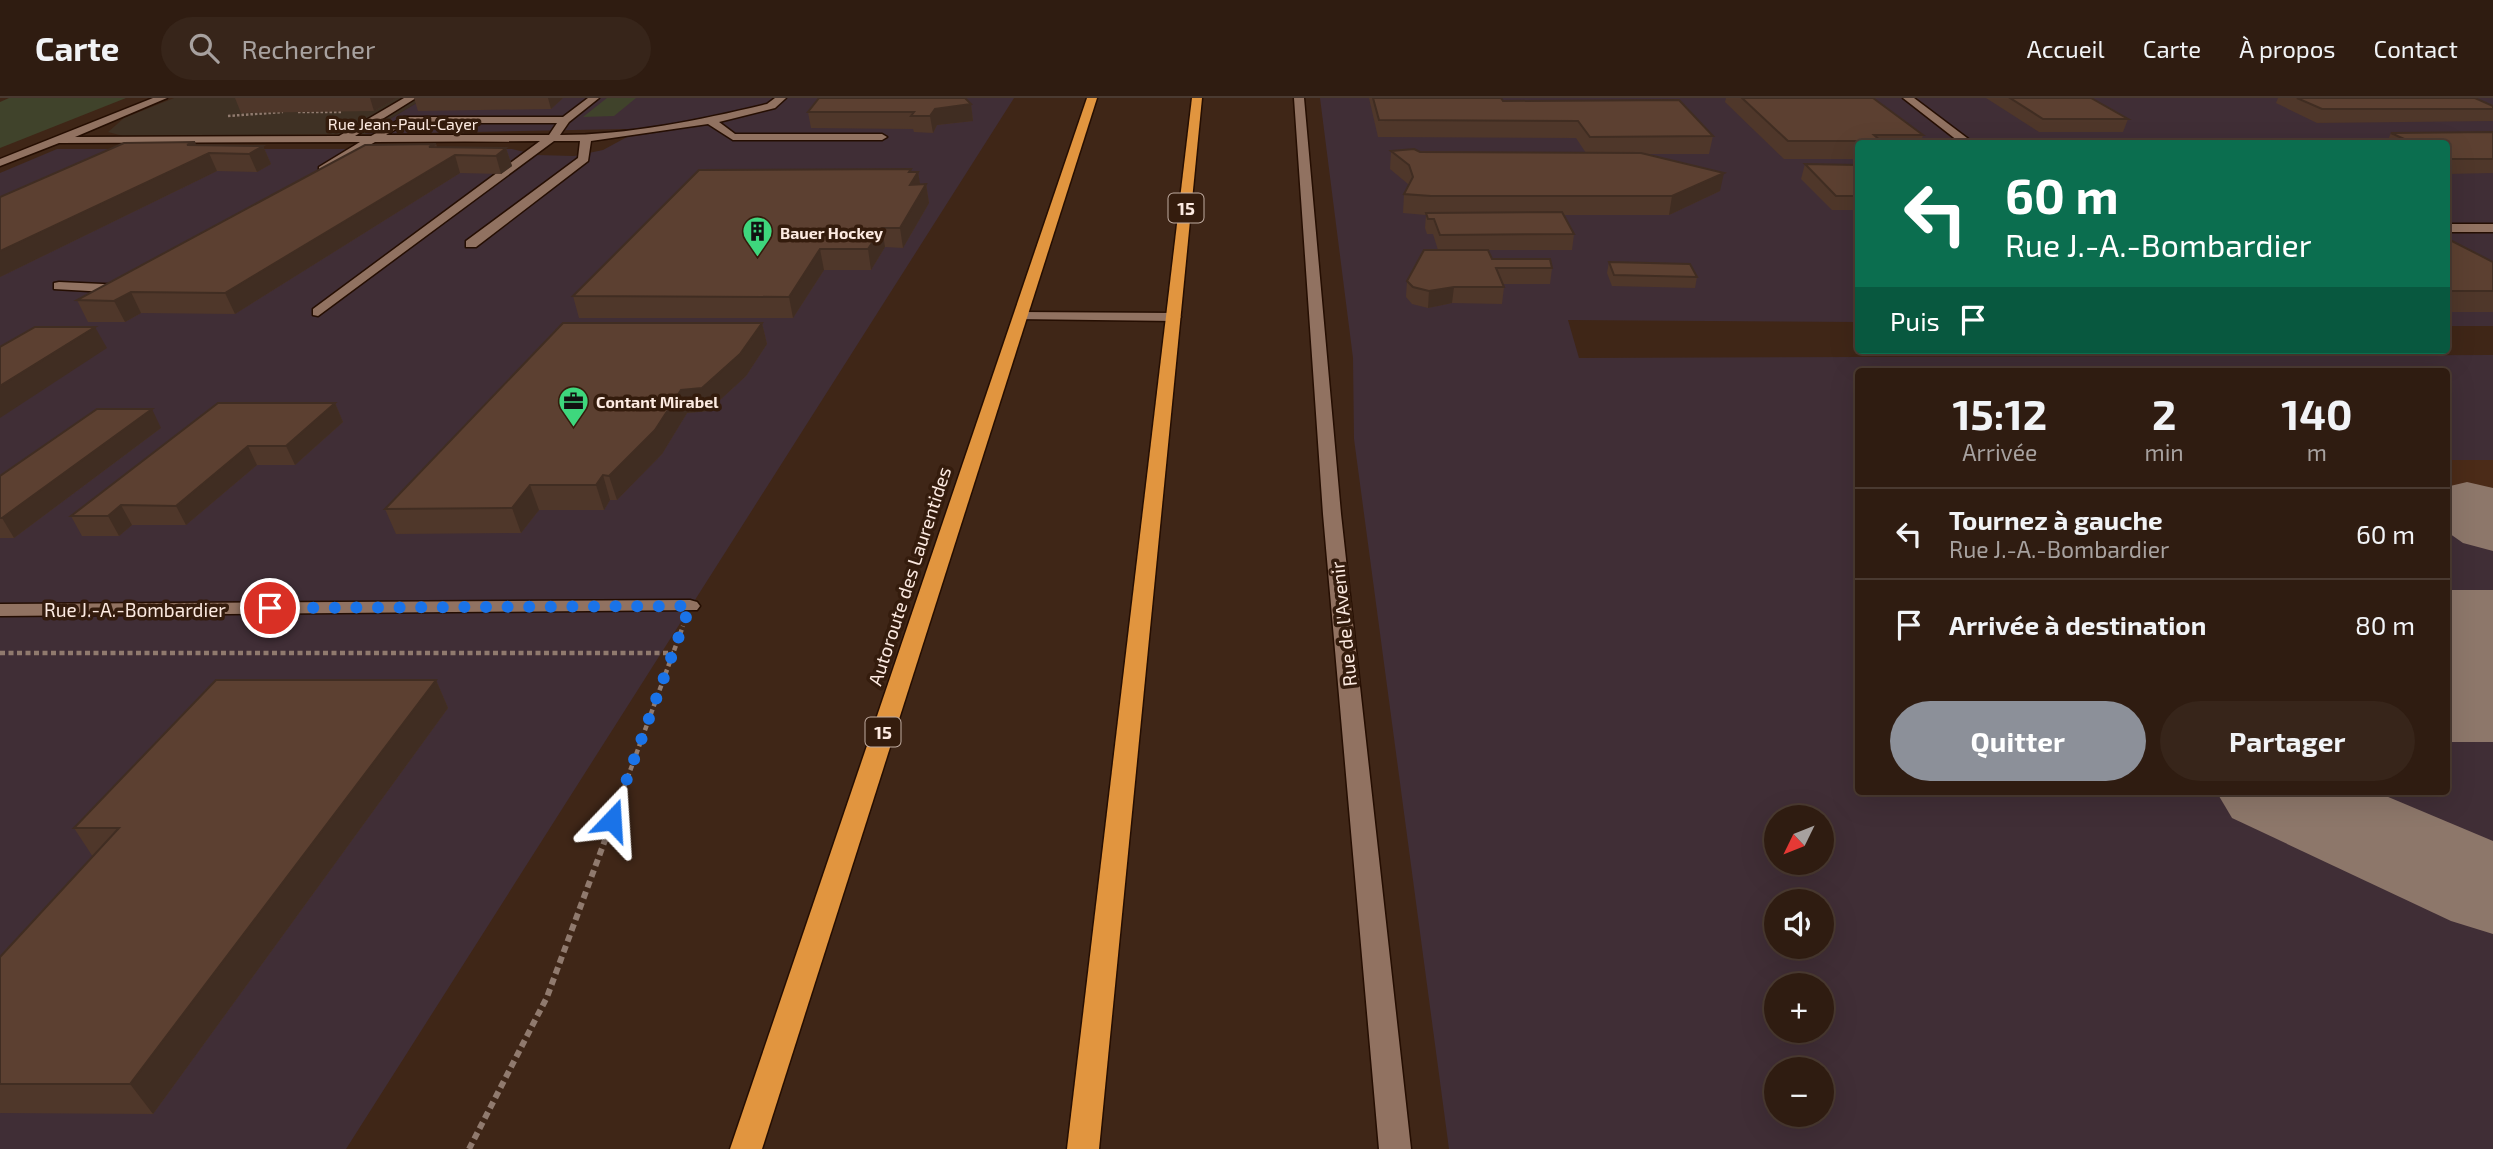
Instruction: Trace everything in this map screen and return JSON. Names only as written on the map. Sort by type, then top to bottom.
[{"type":"highway","name":"Autoroute des Laurentides","points":[[746,1149],[1092,98]]},
{"type":"highway","name":"15","points":[[1083,1149],[1197,98]]},
{"type":"street","points":[[0,163],[162,98]]},
{"type":"street","points":[[339,139],[411,98]]},
{"type":"street","points":[[318,312],[551,138],[565,120],[594,98]]},
{"type":"street","name":"Rue Jean-Paul-Cayer","points":[[57,140],[586,138],[710,121],[771,106],[781,98]]},
{"type":"street","name":"Rue de l'Avenir","points":[[1299,98],[1334,528],[1395,1149]]},
{"type":"street","points":[[1908,98],[1965,140]]},
{"type":"street","points":[[314,175],[404,120],[565,120]]},
{"type":"street","points":[[710,121],[733,137],[882,137]]},
{"type":"street","points":[[471,244],[584,159],[586,138]]},
{"type":"street","points":[[2450,228],[2493,228]]},
{"type":"street","points":[[59,286],[130,285],[104,300]]},
{"type":"street","points":[[1020,316],[1174,317]]},
{"type":"street","name":"Rue J.-A.-Bombardier","points":[[0,610],[690,606]]},
{"type":"path","points":[[245,113],[242,113],[253,108]]},
{"type":"path","points":[[228,116],[245,113],[353,112]]},
{"type":"path","points":[[469,1149],[547,997],[690,606]]},
{"type":"path","points":[[0,653],[673,653]]},
{"type":"shaded area","points":[[174,98],[425,98],[365,134],[123,136],[108,132],[124,118]]},
{"type":"shaded area","points":[[425,98],[1014,98],[346,1149],[0,1149],[0,173],[57,149],[512,149],[537,155],[574,156],[603,150],[627,137],[626,129],[365,134]]},
{"type":"shaded area","points":[[1320,98],[2493,98],[2493,326],[2450,326],[2450,140],[1855,140],[1855,322],[1568,320],[1579,358],[2493,355],[2493,1149],[1449,1149],[1354,439],[1353,358]]},
{"type":"shaded area","points":[[2450,460],[2493,460],[2493,532],[2450,532]]},
{"type":"green space","points":[[9,98],[126,98],[0,148],[0,102]]},
{"type":"green space","points":[[607,98],[636,98],[614,116],[583,117]]},
{"type":"building","points":[[819,98],[965,98],[971,104],[935,109],[930,116],[911,116],[914,112],[808,112]]},
{"type":"building","points":[[1373,98],[1501,98],[1503,101],[1679,100],[1713,136],[1590,137],[1578,121],[1379,120]]},
{"type":"building","points":[[1742,98],[1873,98],[1923,135],[1874,135],[1880,140],[1788,141]]},
{"type":"building","points":[[2010,98],[2091,98],[2128,119],[2043,119]]},
{"type":"building","points":[[2297,98],[2475,98],[2493,106],[2493,109],[2322,109]]},
{"type":"building","points":[[2493,132],[2493,159],[2451,159],[2450,140],[2406,140],[2391,133]]},
{"type":"building","points":[[195,142],[187,145],[263,146],[249,154],[209,153],[0,251],[0,197],[124,143]]},
{"type":"building","points":[[436,144],[429,147],[506,148],[496,156],[455,155],[225,293],[131,292],[114,301],[77,300],[365,145]]},
{"type":"building","points":[[1414,149],[1420,152],[1641,153],[1724,173],[1672,196],[1404,194],[1413,177],[1409,165],[1391,151]]},
{"type":"building","points":[[1805,164],[1855,165],[1855,196],[1836,196]]},
{"type":"building","name":"Bauer Hockey","points":[[911,169],[909,172],[918,172],[910,185],[926,184],[900,228],[882,228],[868,249],[820,249],[789,297],[573,296],[699,170]]},
{"type":"building","points":[[1562,212],[1574,234],[1440,235],[1434,219],[1428,219],[1426,213]]},
{"type":"building","points":[[2450,240],[2493,262],[2493,291],[2450,291]]},
{"type":"building","points":[[1424,250],[1488,250],[1492,259],[1550,259],[1552,268],[1496,268],[1504,287],[1454,287],[1429,291],[1413,287],[1407,281]]},
{"type":"building","points":[[1609,262],[1690,264],[1697,277],[1614,275]]},
{"type":"building","points":[[563,323],[762,323],[740,354],[702,388],[681,390],[655,430],[609,476],[603,475],[596,485],[530,485],[512,508],[385,509]]},
{"type":"building","points":[[35,327],[95,327],[0,386],[0,347]]},
{"type":"building","points":[[218,403],[335,403],[286,446],[248,446],[176,506],[121,505],[108,516],[71,516]]},
{"type":"building","points":[[97,409],[152,409],[0,518],[0,476]]},
{"type":"building","points":[[216,680],[436,680],[130,1084],[0,1084],[0,957],[119,828],[74,828]]},
{"type":"taxiway","points":[[2467,507],[2493,525]]},
{"type":"taxiway","points":[[2280,795],[2493,890]]},
{"type":"runway","points":[[2450,666],[2493,666]]},
{"type":"place","name":"Bauer Hockey","points":[[757,259]]},
{"type":"place","name":"Contant Mirabel","points":[[573,428]]},
{"type":"route","points":[[270,608],[690,606],[612,820]]}]
